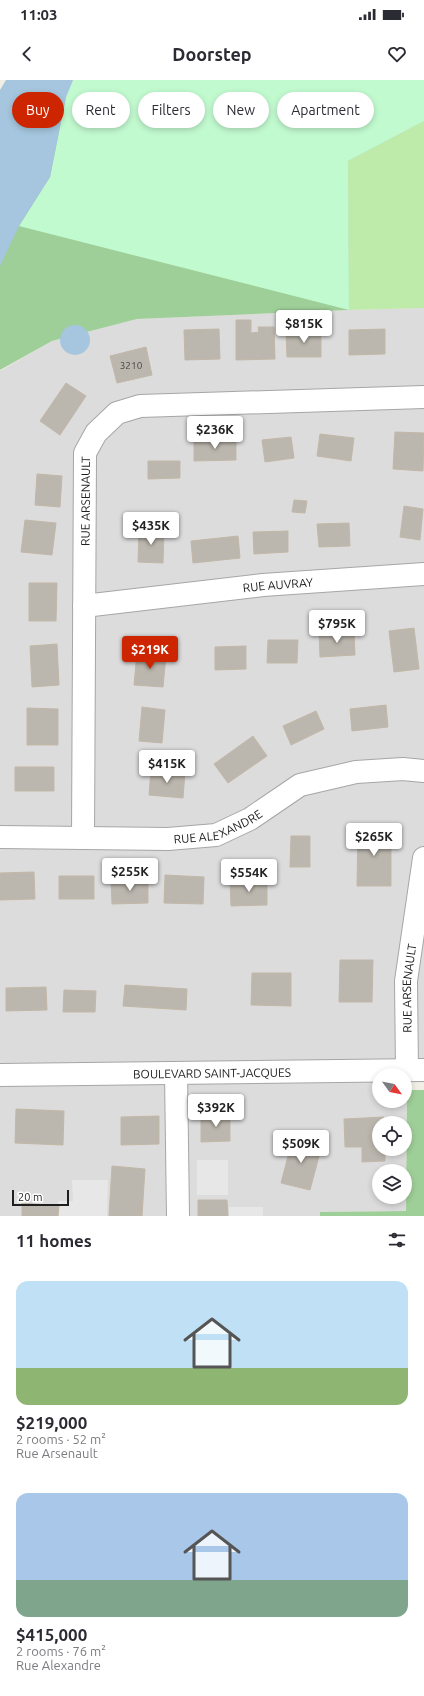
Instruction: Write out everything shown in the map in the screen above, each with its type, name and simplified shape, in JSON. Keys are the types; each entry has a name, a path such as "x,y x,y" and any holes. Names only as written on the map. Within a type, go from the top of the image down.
{"street":[{"name":"RUE ARSENAULT","path":"83,837 85,453 96,433 117,413 140,406 424,397"},
{"name":"RUE AUVRAY","path":"84,606 263,585 424,574"},
{"name":"RUE ALEXANDRE","path":"0,837 168,839 216,835 250,819 300,785 356,772 403,769 424,771"},
{"name":"RUE ARSENAULT","path":"415,1070 406,981 424,858"},
{"name":"BOULEVARD SAINT-JACQUES","path":"0,1076 415,1070"},
{"path":"176,1073 178,1216"}],"shaded area":[{"path":"424,308 424,1070 412,1070 412,1068 372,1068 372,1108 407,1108 407,1116 372,1116 372,1156 406,1156 406,1164 372,1164 372,1204 406,1204 406,1211 320,1212 320,1216 0,1216 0,371 52,341 137,319"},
{"path":"197,1160 228,1160 228,1195 197,1195"},
{"path":"72,1180 108,1180 107,1216 58,1216 58,1201 73,1201"},
{"path":"229,1207 263,1207 263,1216 229,1216"}],"green space":[{"path":"73,80 424,80 424,121 348,161 349,310 137,319 52,341 0,370 0,262 54,128 64,128 64,102"},
{"path":"73,80 424,80 424,121 348,161 349,310 19,226 50,177 60,128 64,128 64,107 66,97"},
{"path":"424,121 424,308 349,310 348,161"},
{"path":"412,1090 424,1090 424,1216 320,1216 320,1212 406,1211 406,1204 412,1204 412,1164 406,1164 406,1156 412,1156 412,1116 407,1116 407,1108 412,1108"}],"water":[{"path":"6,80 73,80 66,97 64,107 64,92 12,92 12,128 60,128 50,177 19,226 0,266 0,90"},
{"path":"75,325 86,329 90,340 86,351 75,355 64,351 60,340 64,329"}],"building":[{"path":"236,320 251,320 251,333 259,332 258,327 274,327 275,359 236,360"},
{"path":"219,329 220,359 185,360 184,330"},
{"path":"385,329 385,354 349,355 349,330"},
{"path":"321,331 321,357 287,357 286,332"},
{"path":"146,347 152,375 117,383 110,356"},
{"path":"66,383 86,396 60,435 40,421"},
{"path":"395,432 424,433 423,471 393,469"},
{"path":"320,434 354,438 351,461 317,456"},
{"path":"291,437 294,458 265,462 262,440"},
{"path":"236,438 236,460 194,461 194,439"},
{"path":"148,461 180,461 180,478 148,479"},
{"path":"37,474 62,476 60,507 35,505"},
{"path":"294,500 307,501 305,513 292,512"},
{"path":"404,506 423,509 420,540 400,537"},
{"path":"25,520 56,523 52,555 21,552"},
{"path":"349,523 350,546 319,547 317,524"},
{"path":"139,530 164,531 163,563 138,562"},
{"path":"288,531 288,552 254,554 253,532"},
{"path":"238,536 240,558 193,563 191,541"},
{"path":"29,583 57,583 56,621 29,621"},
{"path":"414,628 419,669 394,672 389,631"},
{"path":"354,631 355,655 320,657 319,633"},
{"path":"268,640 298,640 297,663 267,663"},
{"path":"57,644 59,685 32,687 30,646"},
{"path":"246,646 246,669 215,670 215,647"},
{"path":"137,652 166,655 163,687 134,685"},
{"path":"386,705 388,727 352,731 350,709"},
{"path":"142,707 165,710 162,743 139,741"},
{"path":"27,708 58,709 58,745 27,745"},
{"path":"316,711 324,729 291,745 283,726"},
{"path":"253,736 267,756 228,783 214,764"},
{"path":"15,767 54,767 54,791 15,791"},
{"path":"151,769 185,772 183,798 149,795"},
{"path":"358,827 391,828 391,886 357,886"},
{"path":"291,836 310,836 310,867 290,867"},
{"path":"34,872 35,899 0,900 0,873"},
{"path":"165,875 204,877 203,904 164,903"},
{"path":"59,876 94,876 94,899 59,899"},
{"path":"267,880 267,905 231,906 230,881"},
{"path":"111,881 148,881 148,903 112,904"},
{"path":"340,960 373,960 372,1002 339,1002"},
{"path":"252,973 291,973 291,1006 251,1005"},
{"path":"125,985 187,989 186,1010 123,1006"},
{"path":"46,987 47,1010 6,1011 6,988"},
{"path":"64,990 96,991 95,1012 63,1012"},
{"path":"16,1109 64,1111 63,1145 15,1143"},
{"path":"230,1114 230,1141 201,1142 201,1115"},
{"path":"159,1116 159,1144 121,1145 121,1117"},
{"path":"372,1118 372,1156 385,1156 385,1161 362,1162 362,1147 345,1147 344,1119"},
{"path":"293,1137 322,1145 310,1190 281,1183"},
{"path":"112,1166 145,1169 142,1216 109,1216"},
{"path":"198,1200 227,1200 228,1216 198,1216"},
{"path":"22,1203 59,1206 58,1216 22,1216"}]}
